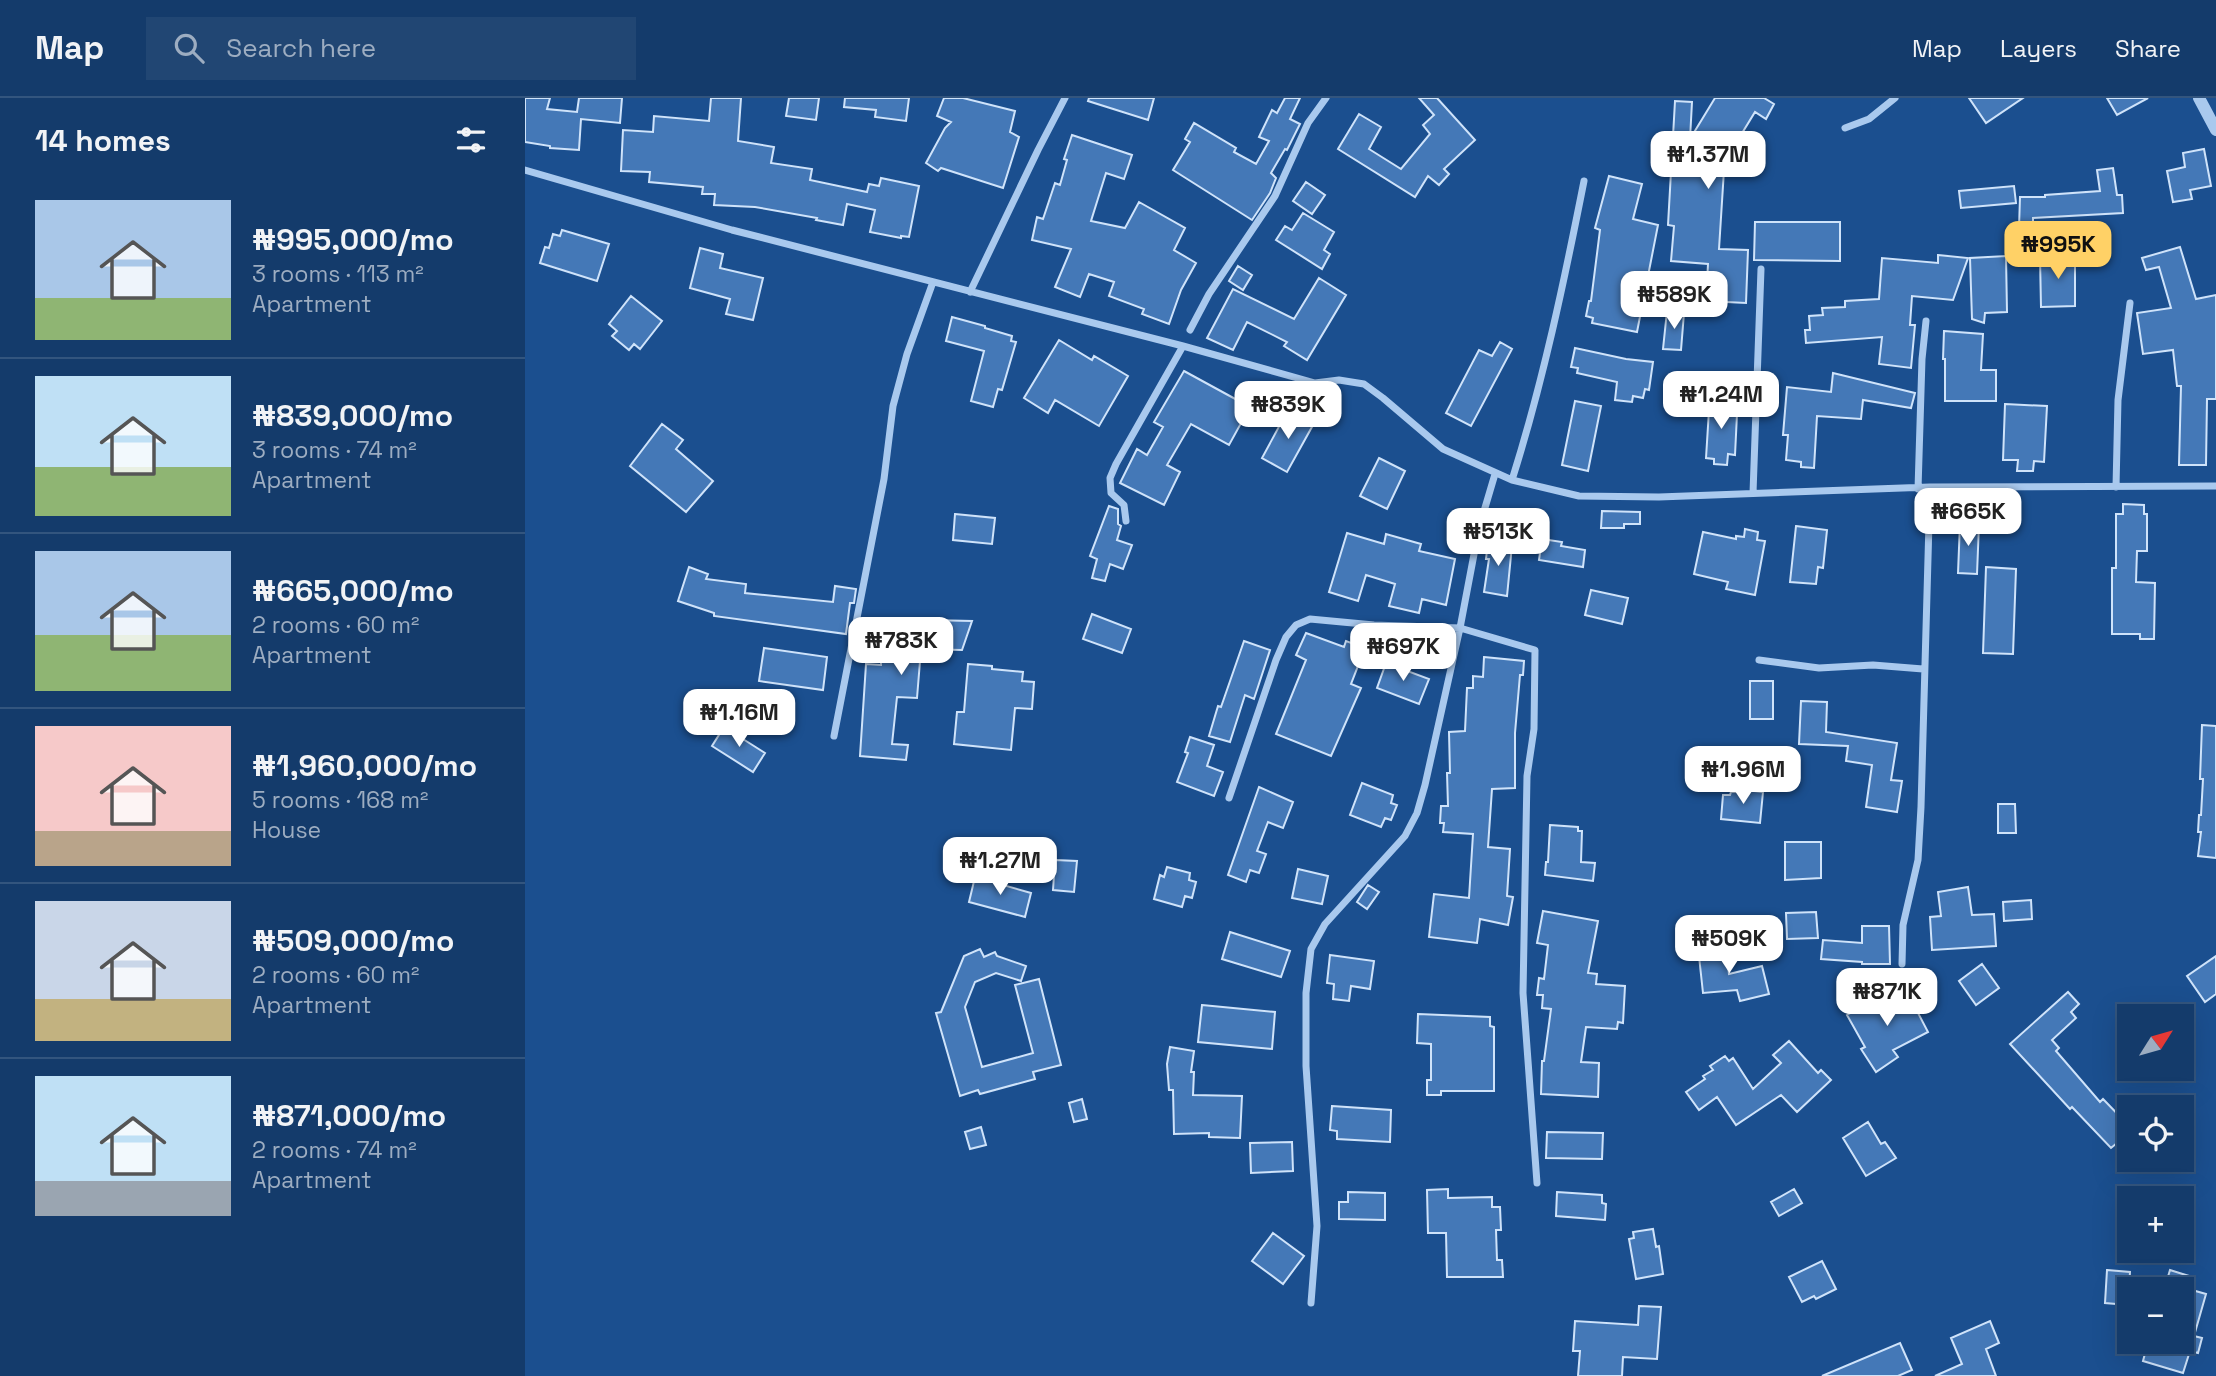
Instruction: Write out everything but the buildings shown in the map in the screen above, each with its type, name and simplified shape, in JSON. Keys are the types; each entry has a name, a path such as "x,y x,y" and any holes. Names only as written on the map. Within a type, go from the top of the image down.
{"street":[{"path":"970,292 1065,98"},
{"path":"1190,330 1209,295 1275,196 1308,124 1326,98"},
{"path":"1845,128 1869,119 1895,98"},
{"path":"2199,98 2216,130"},
{"path":"525,170 732,230 1183,346 1315,383 1339,380 1364,384 1443,449 1512,480 1579,496 1659,497 1930,487 2216,486"},
{"path":"1512,480 1556,320 1584,181"},
{"path":"1753,493 1761,269"},
{"path":"834,736 884,479 893,406 907,354 933,282"},
{"path":"2116,487 2118,400 2130,303"},
{"path":"1918,489 1922,359 1926,321"},
{"path":"1126,521 1124,505 1111,493 1110,478 1183,346"},
{"path":"1311,1303 1317,1226 1306,1066 1306,993 1311,949 1325,924 1405,836 1417,813 1460,628 1479,528 1496,474"},
{"path":"1902,964 1903,925 1918,859 1930,487"},
{"path":"1229,798 1276,660 1286,637 1296,625 1310,619 1374,625 1460,628 1535,650 1534,729 1527,776 1523,993 1537,1183"},
{"path":"1759,660 1819,668 1873,665 1923,669"}]}
